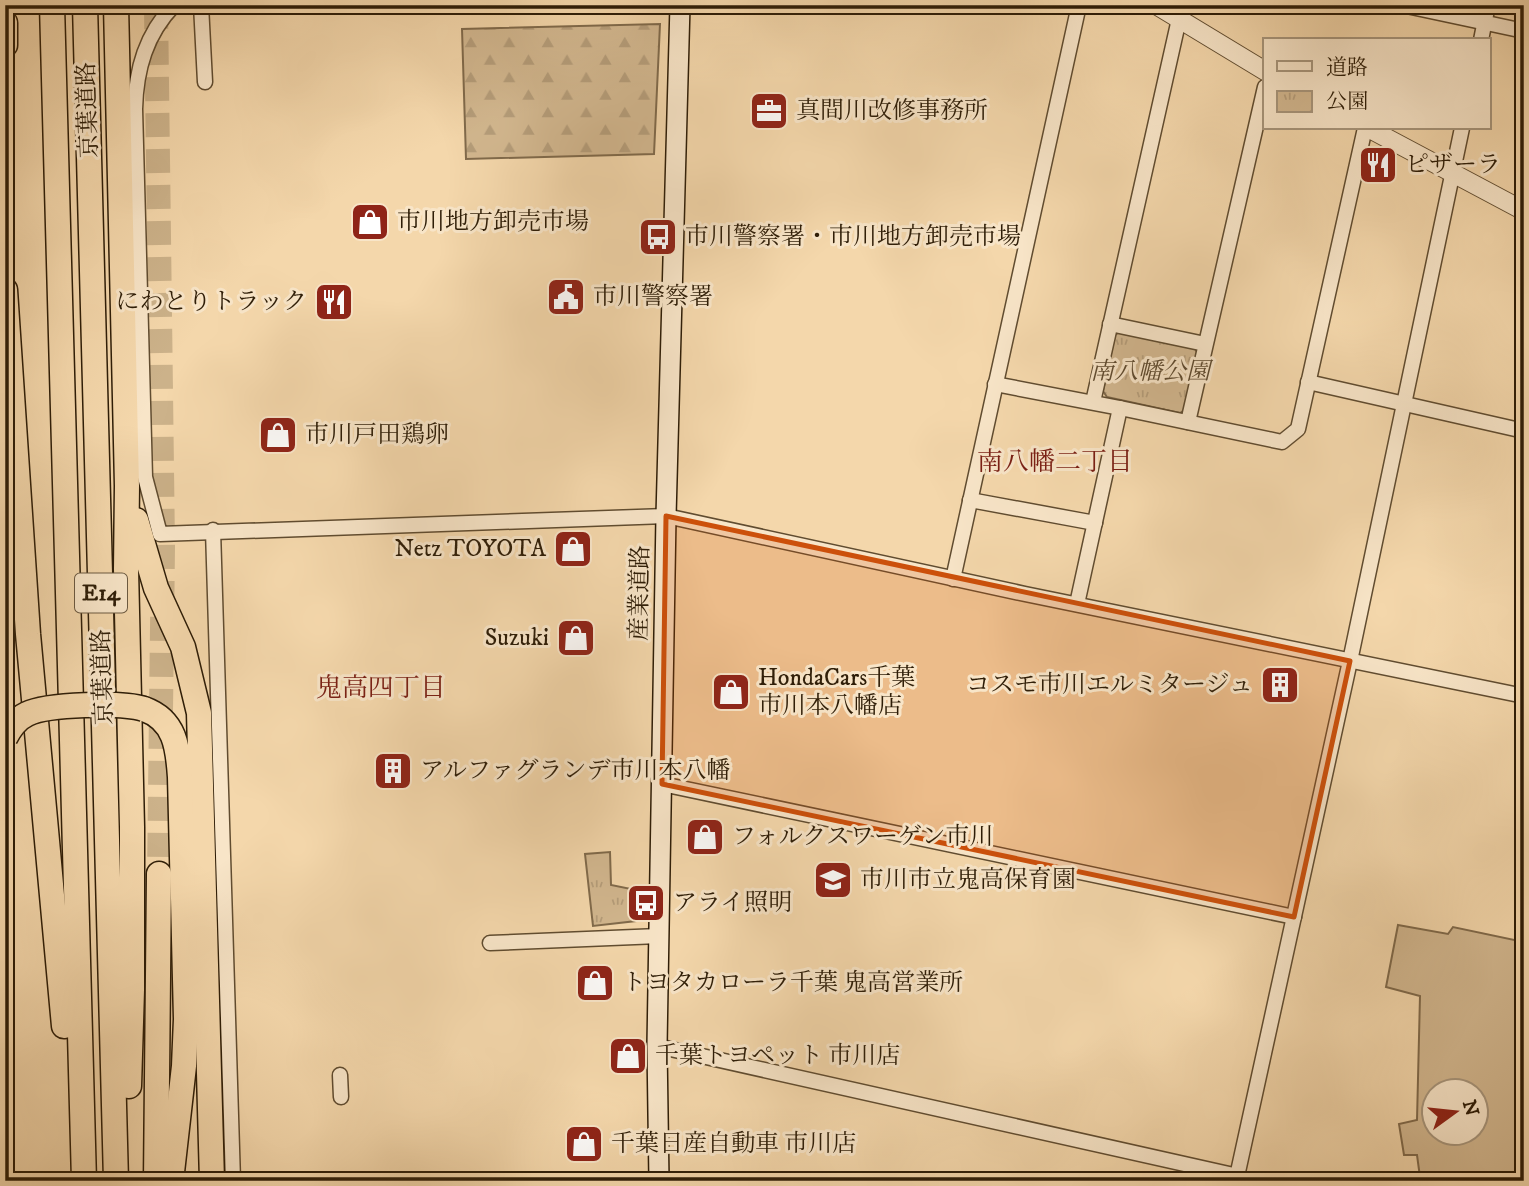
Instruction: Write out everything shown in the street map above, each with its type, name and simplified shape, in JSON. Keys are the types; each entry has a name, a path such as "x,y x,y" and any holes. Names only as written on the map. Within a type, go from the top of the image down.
{"highway":[{"name":"京葉道路","path":"52,5 81,1181"},
{"name":"京葉道路","path":"85,5 116,1181"},
{"path":"116,5 127,486 132,990 125,1181"},
{"path":"117,111 123,45 135,5"},
{"path":"5,23 5,44"},
{"path":"5,290 29,634 81,1181"},
{"path":"127,486 149,569 183,647 200,713 212,1181"},
{"path":"5,543 29,634"},
{"path":"5,738 16,721 36,710 63,706 126,705 158,715 175,738 179,763 186,1019 184,1066 171,1181"},
{"path":"156,1181 159,874"}],"main road":[{"name":"産業道路","path":"659,1181 657,1046 666,516 680,5"}],"street":[{"path":"174,5 159,23 145,49 135,93 145,477 160,534 213,530 666,516 953,579 1524,696"},
{"path":"201,5 205,82"},
{"path":"953,579 1079,5"},
{"path":"1156,5 1263,70"},
{"path":"1402,5 1524,31"},
{"path":"1481,38 1488,5"},
{"path":"1093,402 1179,19"},
{"path":"1188,422 1263,96"},
{"path":"995,384 1282,442 1298,429 1366,130"},
{"path":"1370,130 1524,211"},
{"path":"657,1046 1237,1179 1462,130"},
{"path":"1110,324 1205,344"},
{"path":"1308,382 1524,431"},
{"path":"1077,604 1120,408"},
{"path":"970,500 1095,523"},
{"path":"213,530 233,1181"},
{"path":"662,784 1294,917"},
{"path":"490,943 659,936"},
{"path":"340,1075 341,1097"}],"highlighted area":[{"path":"666,516 1350,661 1294,917 662,784"}],"green space":[{"path":"660,24 654,154 466,159 462,29"},
{"name":"南八幡公園","path":"1121,331 1194,347 1198,354 1186,409 1180,413 1107,397 1103,391 1115,335"},
{"path":"610,852 611,885 636,890 636,921 593,926 585,854"},
{"path":"1398,925 1448,934 1453,927 1524,942 1524,1181 1435,1181 1434,1175 1420,1177 1417,1155 1404,1155 1399,1124 1417,1120 1420,996 1386,987"}],"tunnel":[{"path":"156,5 163,547 159,874"}],"place":[{"name":"真間川改修事務所","path":"769,111"},
{"name":"ピザーラ","path":"1378,165"},
{"name":"市川地方卸売市場","path":"370,222"},
{"name":"市川警察署・市川地方卸売市場","path":"658,237"},
{"name":"市川警察署","path":"566,297"},
{"name":"にわとりトラック","path":"334,302"},
{"name":"市川戸田鶏卵","path":"278,435"},
{"name":"Netz TOYOTA","path":"573,549"},
{"name":"Suzuki","path":"576,638"},
{"name":"コスモ市川エルミタージュ","path":"1280,685"},
{"name":"HondaCars千葉 市川本八幡店","path":"731,692"},
{"name":"アルファグランデ市川本八幡","path":"393,771"},
{"name":"フォルクスワーゲン市川","path":"705,837"},
{"name":"市川市立鬼高保育園","path":"833,880"},
{"name":"アライ照明","path":"646,903"},
{"name":"トヨタカローラ千葉 鬼高営業所","path":"595,983"},
{"name":"千葉トヨペット 市川店","path":"628,1056"},
{"name":"千葉日産自動車 市川店","path":"584,1144"}],"district":[{"name":"南八幡二丁目","path":"1055,462"},
{"name":"鬼高四丁目","path":"381,688"}]}
